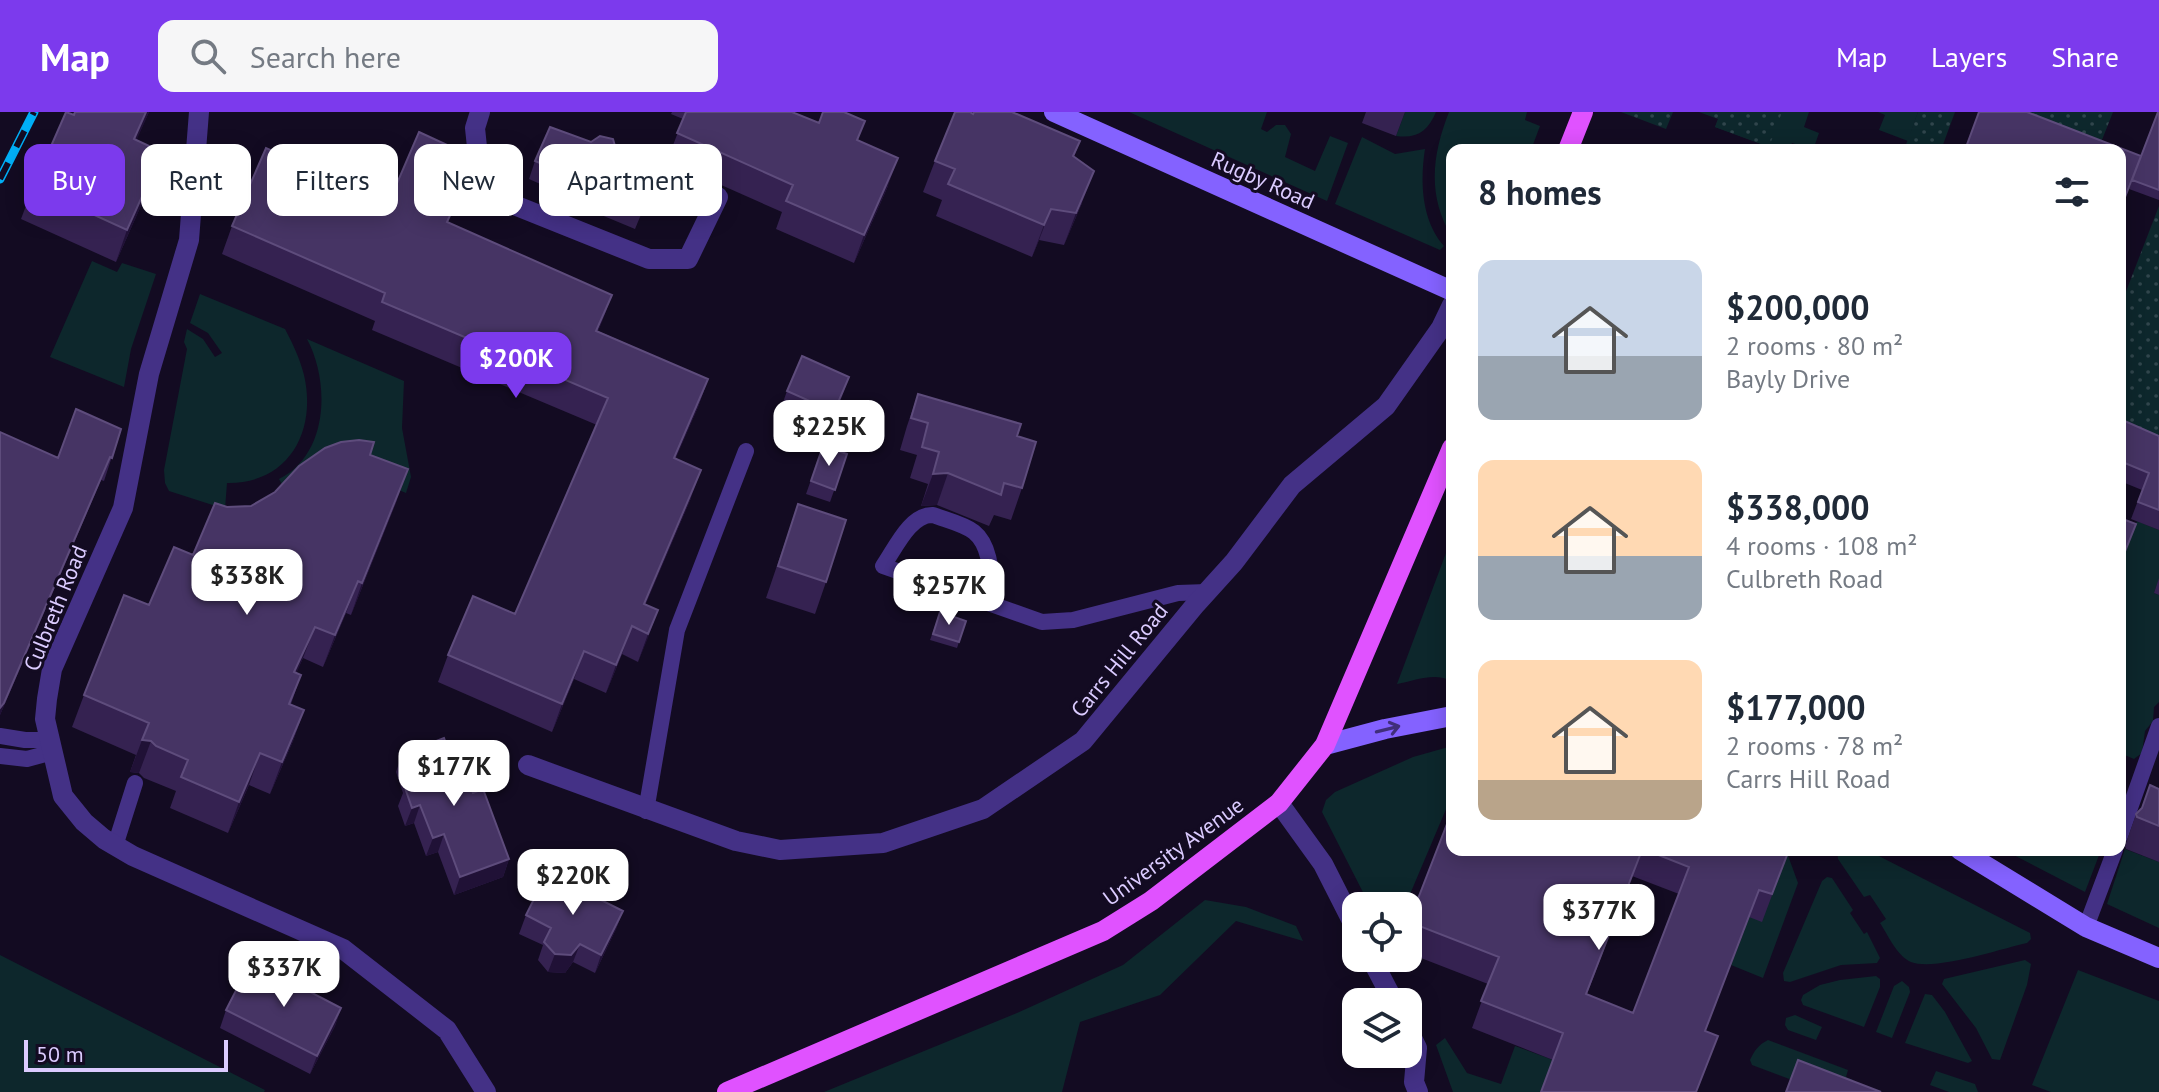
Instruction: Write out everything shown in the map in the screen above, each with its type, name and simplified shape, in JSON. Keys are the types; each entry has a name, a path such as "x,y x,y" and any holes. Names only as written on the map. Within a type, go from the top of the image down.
{"main road":[{"name":"Rugby Road","path":"1054,112 1446,288"},
{"path":"1570,144 1583,112"},
{"name":"University Avenue","path":"727,1092 1103,931 1151,901 1279,803 1325,745 1446,462"},
{"path":"1325,745 1446,717"},
{"path":"1974,856 2086,927 2159,958"}],"street":[{"name":"Culbreth Road","path":"199,112 189,240 149,374 123,508 52,669 45,719 63,796 84,822 115,846 343,949 447,1030 486,1092"},
{"path":"480,112 475,128 479,166 504,201 539,215"},
{"path":"542,216 649,259 688,259 709,216"},
{"name":"Carrs Hill Road","path":"528,765 646,811 736,841 780,850 883,843 983,809 1083,741 1234,562 1292,485 1386,406 1446,318"},
{"path":"1279,803 1323,864 1342,901"},
{"path":"1415,1068 1414,1082 1418,1092"}],"lane":[{"path":"646,811 677,630 746,451"},
{"path":"994,605 987,553 982,540 973,531 933,515 927,514 915,521 883,566 1042,622 1073,620 1178,593 1207,592"},
{"path":"2126,819 2159,726"},
{"path":"0,736 51,746"},
{"path":"0,756 27,759 51,746"},
{"path":"115,846 135,783"},
{"path":"2086,927 2113,856"}],"green space":[{"path":"1129,112 1267,112 1261,129 1267,132 1276,125 1285,125 1291,134 1285,157 1315,171 1330,136 1348,143 1327,201"},
{"path":"1405,112 1436,112 1429,124 1416,135 1396,136"},
{"path":"1449,112 1527,112 1525,120 1540,126 1533,144 1446,144 1446,226 1439,206 1435,175"},
{"path":"1621,112 1673,112 1666,129"},
{"path":"1699,112 1782,112 1770,144 1761,144 1715,127 1718,119"},
{"path":"1721,112 1809,112 1804,127 1819,133 1815,144 1762,144 1715,127"},
{"path":"1878,112 1918,112 1908,141 1879,130 1885,115"},
{"path":"1918,112 1955,112 1943,144 1906,144"},
{"path":"1977,112 2113,112 2100,144 2060,144"},
{"path":"1362,137 1395,154 1425,149 1424,200 1436,236 1444,246 1440,250 1335,204"},
{"path":"2159,206 2159,451 2126,438 2126,291"},
{"path":"92,261 117,272 122,263 156,274 131,349 124,387 50,357"},
{"path":"200,294 285,329 304,375 307,396 302,434 294,450 282,464 267,474 249,481 227,483 225,509 169,491 165,483 164,470 187,349 184,342 187,329 203,339 215,357 222,353 208,333 190,323"},
{"path":"307,339 404,381 402,428 411,477 406,493 377,481 284,488 279,479 296,468 308,453 320,416 319,376"},
{"path":"2137,521 2159,530 2159,579 2154,593 2159,595 2159,702 2154,707 2153,721 2145,731 2142,753 2134,759 2126,756 2126,549"},
{"path":"1446,553 1446,678 1432,677 1397,684"},
{"path":"1446,748 1446,809 1411,892 1363,892 1322,812 1326,800 1335,792 1413,757"},
{"path":"2126,849 2159,862 2159,928 2107,904"},
{"path":"1782,856 1788,856 1798,883 1763,978 1731,965 1745,929 1735,925"},
{"path":"1838,856 1879,856 2030,933 2031,939 2027,943 1951,962 1911,962 1893,945 1880,923 1886,919 1870,895 1864,897"},
{"path":"2016,856 2099,856 2085,892"},
{"path":"1832,878 1853,910 1850,913 1864,934 1867,932 1880,958 1877,963 1841,965 1790,982 1784,981 1783,973 1822,881"},
{"path":"1205,900 1246,907 1296,926 1303,941 1236,921 1160,995 1080,1022 1062,1092 824,1092 1017,1013 1123,965"},
{"path":"0,955 265,1090 264,1092 0,1092"},
{"path":"2025,960 2031,964 2027,985 2000,1060 1992,1059 1976,1028 1942,984 1944,979"},
{"path":"2078,970 2159,1001 2159,1092 2051,1092 2032,1085"},
{"path":"1876,976 1880,979 1880,987 1864,1027 1803,1005 1801,1000 1803,995 1820,985"},
{"path":"1902,981 1910,992 1892,1038 1876,1032 1894,986"},
{"path":"1925,994 1932,995 1945,1012 1972,1061 1968,1063 1905,1043"},
{"path":"1795,1015 1822,1027 1816,1040 1788,1030 1786,1018"},
{"path":"1445,1038 1467,1073 1501,1084 1515,1046 1553,1060 1541,1092 1453,1092 1436,1045"},
{"path":"1768,1040 1848,1070 1846,1077 1853,1080 1848,1092 1824,1092 1752,1065 1750,1060 1755,1051"},
{"path":"1936,1071 1975,1084 1978,1092 1949,1092 1930,1085"}],"building":[{"path":"66,112 74,115 75,112 146,112 134,139 145,144 141,144 141,199 127,230 96,216 125,216 125,144 52,144"},
{"path":"686,112 792,112 819,123 823,112 844,112 865,121 857,140 898,158 864,235 786,201 793,185 722,153 722,144 702,144 677,133"},
{"path":"955,112 1012,112 1080,141 1073,156 1094,171 1076,213 1051,209 1044,225 948,184 955,169 935,161"},
{"path":"1979,112 2027,112 2110,144 1967,144"},
{"path":"2159,112 2159,190 2132,180"},
{"path":"550,127 591,142 600,136 613,139 614,144 542,144"},
{"path":"419,132 445,144 414,144 414,216 450,216 447,222 612,295 596,331 708,379 674,458 701,470 644,604 658,610 648,634 632,626 616,665 584,651 562,704 448,655 473,596 515,614 608,398 382,302 385,293 232,226 236,216 251,216 251,182 266,148 267,216 398,216 398,181"},
{"path":"2126,150 2141,156 2126,195"},
{"path":"802,356 849,377 834,412 787,391"},
{"path":"918,394 1021,424 1017,436 1036,442 1022,488 1004,483 1001,495 948,473 933,474 939,452 922,447 928,423 911,418"},
{"path":"76,409 121,429 112,458 0,708 0,432 58,458"},
{"path":"2126,422 2159,436 2159,510 2138,502 2149,473 2126,463"},
{"path":"359,440 374,442 370,455 408,469 362,583 358,581 335,635 315,627 294,672 301,675 289,704 304,710 282,762 260,753 239,802 181,777 188,760 151,741 142,740 149,723 84,695 124,595 149,605 174,547 193,555 215,503 227,507 251,506 275,492 299,466 325,448"},
{"path":"823,446 847,454 835,490 811,481"},
{"path":"798,504 846,520 826,582 778,566"},
{"path":"2126,520 2136,524 2126,549"},
{"path":"940,612 966,621 959,642 933,634"},
{"path":"444,738 451,757 459,754 473,793 483,789 509,859 460,877 444,834 433,838 420,805 412,808 405,788 414,785 402,754"},
{"path":"2150,785 2159,789 2159,826 2136,814 2142,808"},
{"path":"1446,826 1446,856 1640,856 1586,994 1633,1013 1689,867 1661,856 1787,856 1772,894 1759,890 1705,1031 1718,1036 1696,1092 1541,1092 1563,1033 1481,1001 1499,957 1422,927 1421,892"},
{"path":"547,873 623,911 601,955 580,944 571,955 555,954 544,942 551,928 526,915"},
{"path":"251,961 341,1008 317,1056 226,1010"},
{"path":"1798,1060 1881,1092 1786,1092"}],"railway":[{"path":"0,179 34,112"}]}
